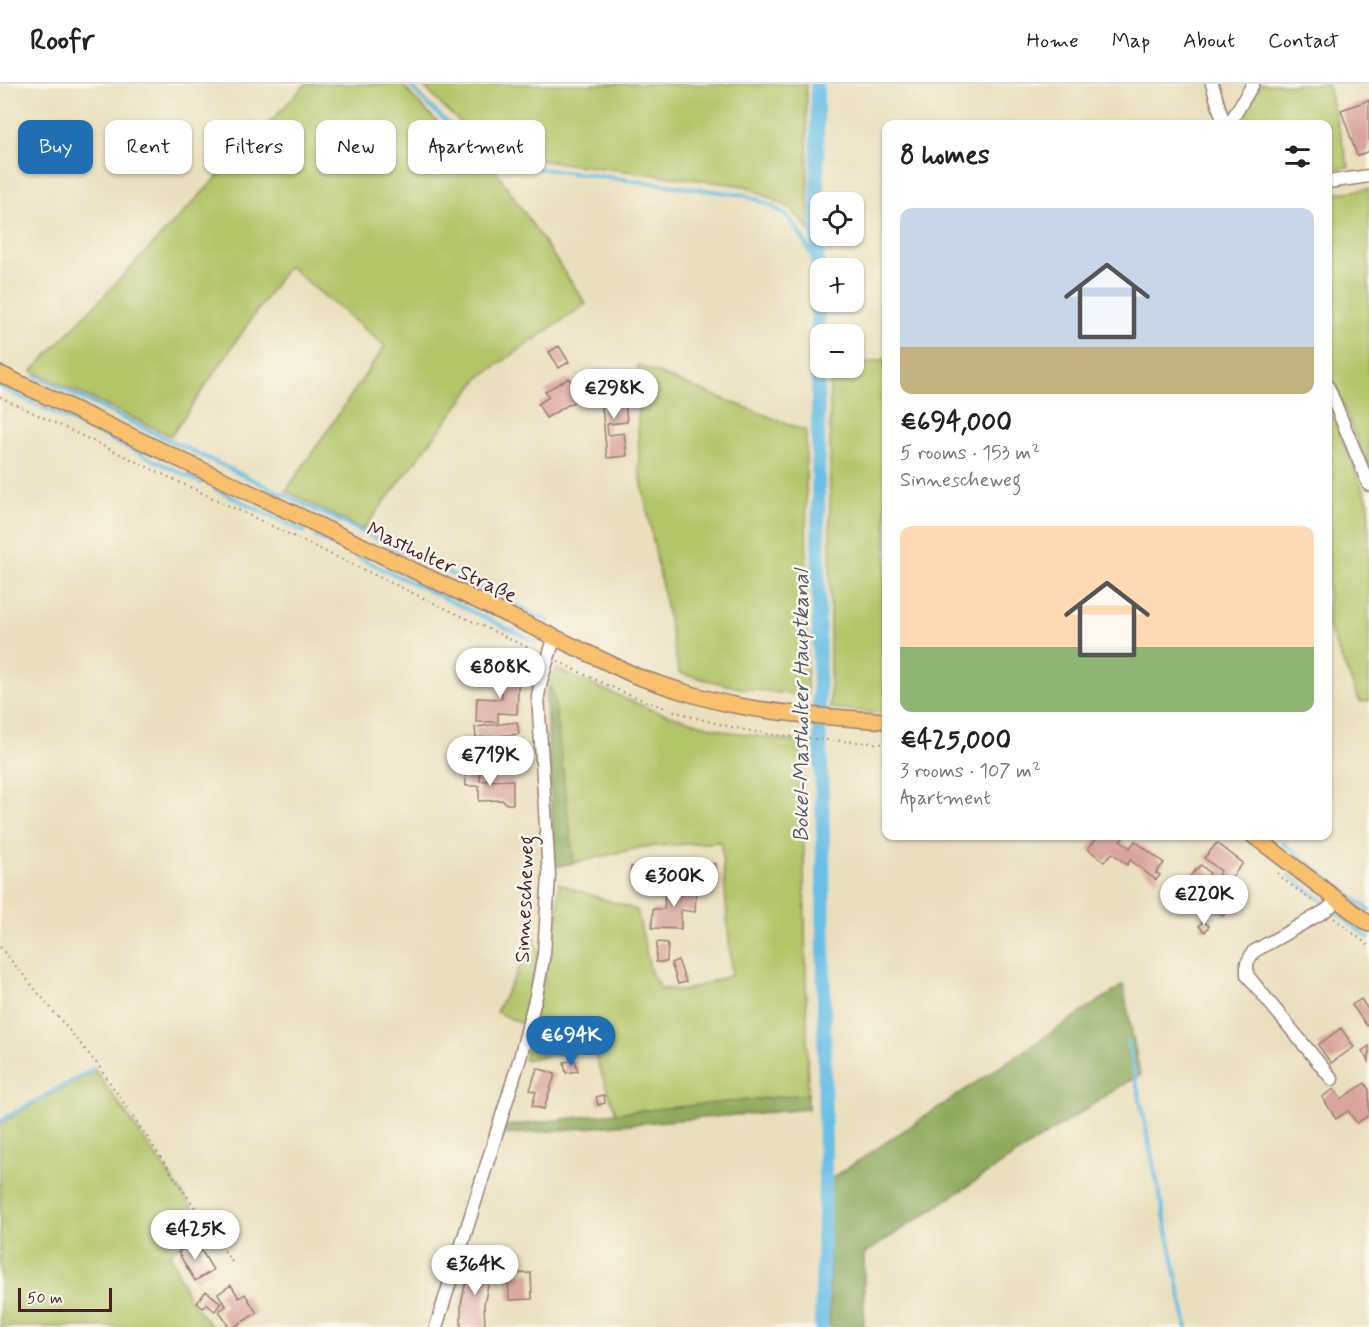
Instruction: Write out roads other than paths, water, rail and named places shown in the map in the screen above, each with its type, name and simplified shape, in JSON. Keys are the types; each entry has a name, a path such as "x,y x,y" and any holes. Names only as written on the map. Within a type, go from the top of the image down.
{"main road":[{"name":"Mastholter Straße","path":"0,374 636,676 682,692 734,705 799,714 882,721"},
{"path":"1259,840 1369,924"}],"street":[{"path":"1212,84 1223,120"},
{"path":"1232,120 1253,84"},
{"path":"1332,181 1369,176"},
{"path":"1332,397 1369,485"},
{"name":"Sinnescheweg","path":"436,1327 520,1058 544,954 549,875 538,696 554,639"},
{"path":"1332,1079 1247,975 1247,963 1253,952 1325,911 1338,900"}],"waterway":[{"path":"409,84 428,105 469,142 499,159 535,168 744,195 764,202 788,217 813,258"},
{"name":"Bokel-Mastholter Hauptkanal","path":"817,84 819,706 823,833 825,1179 821,1327"},
{"path":"35,376 549,621"},
{"path":"0,387 202,483"},
{"path":"215,489 305,532"},
{"path":"316,537 536,642"},
{"path":"1282,842 1369,910"},
{"path":"1289,875 1325,903"},
{"path":"1336,912 1369,938"},
{"path":"1128,1041 1187,1327"},
{"path":"0,1121 94,1069"}]}
